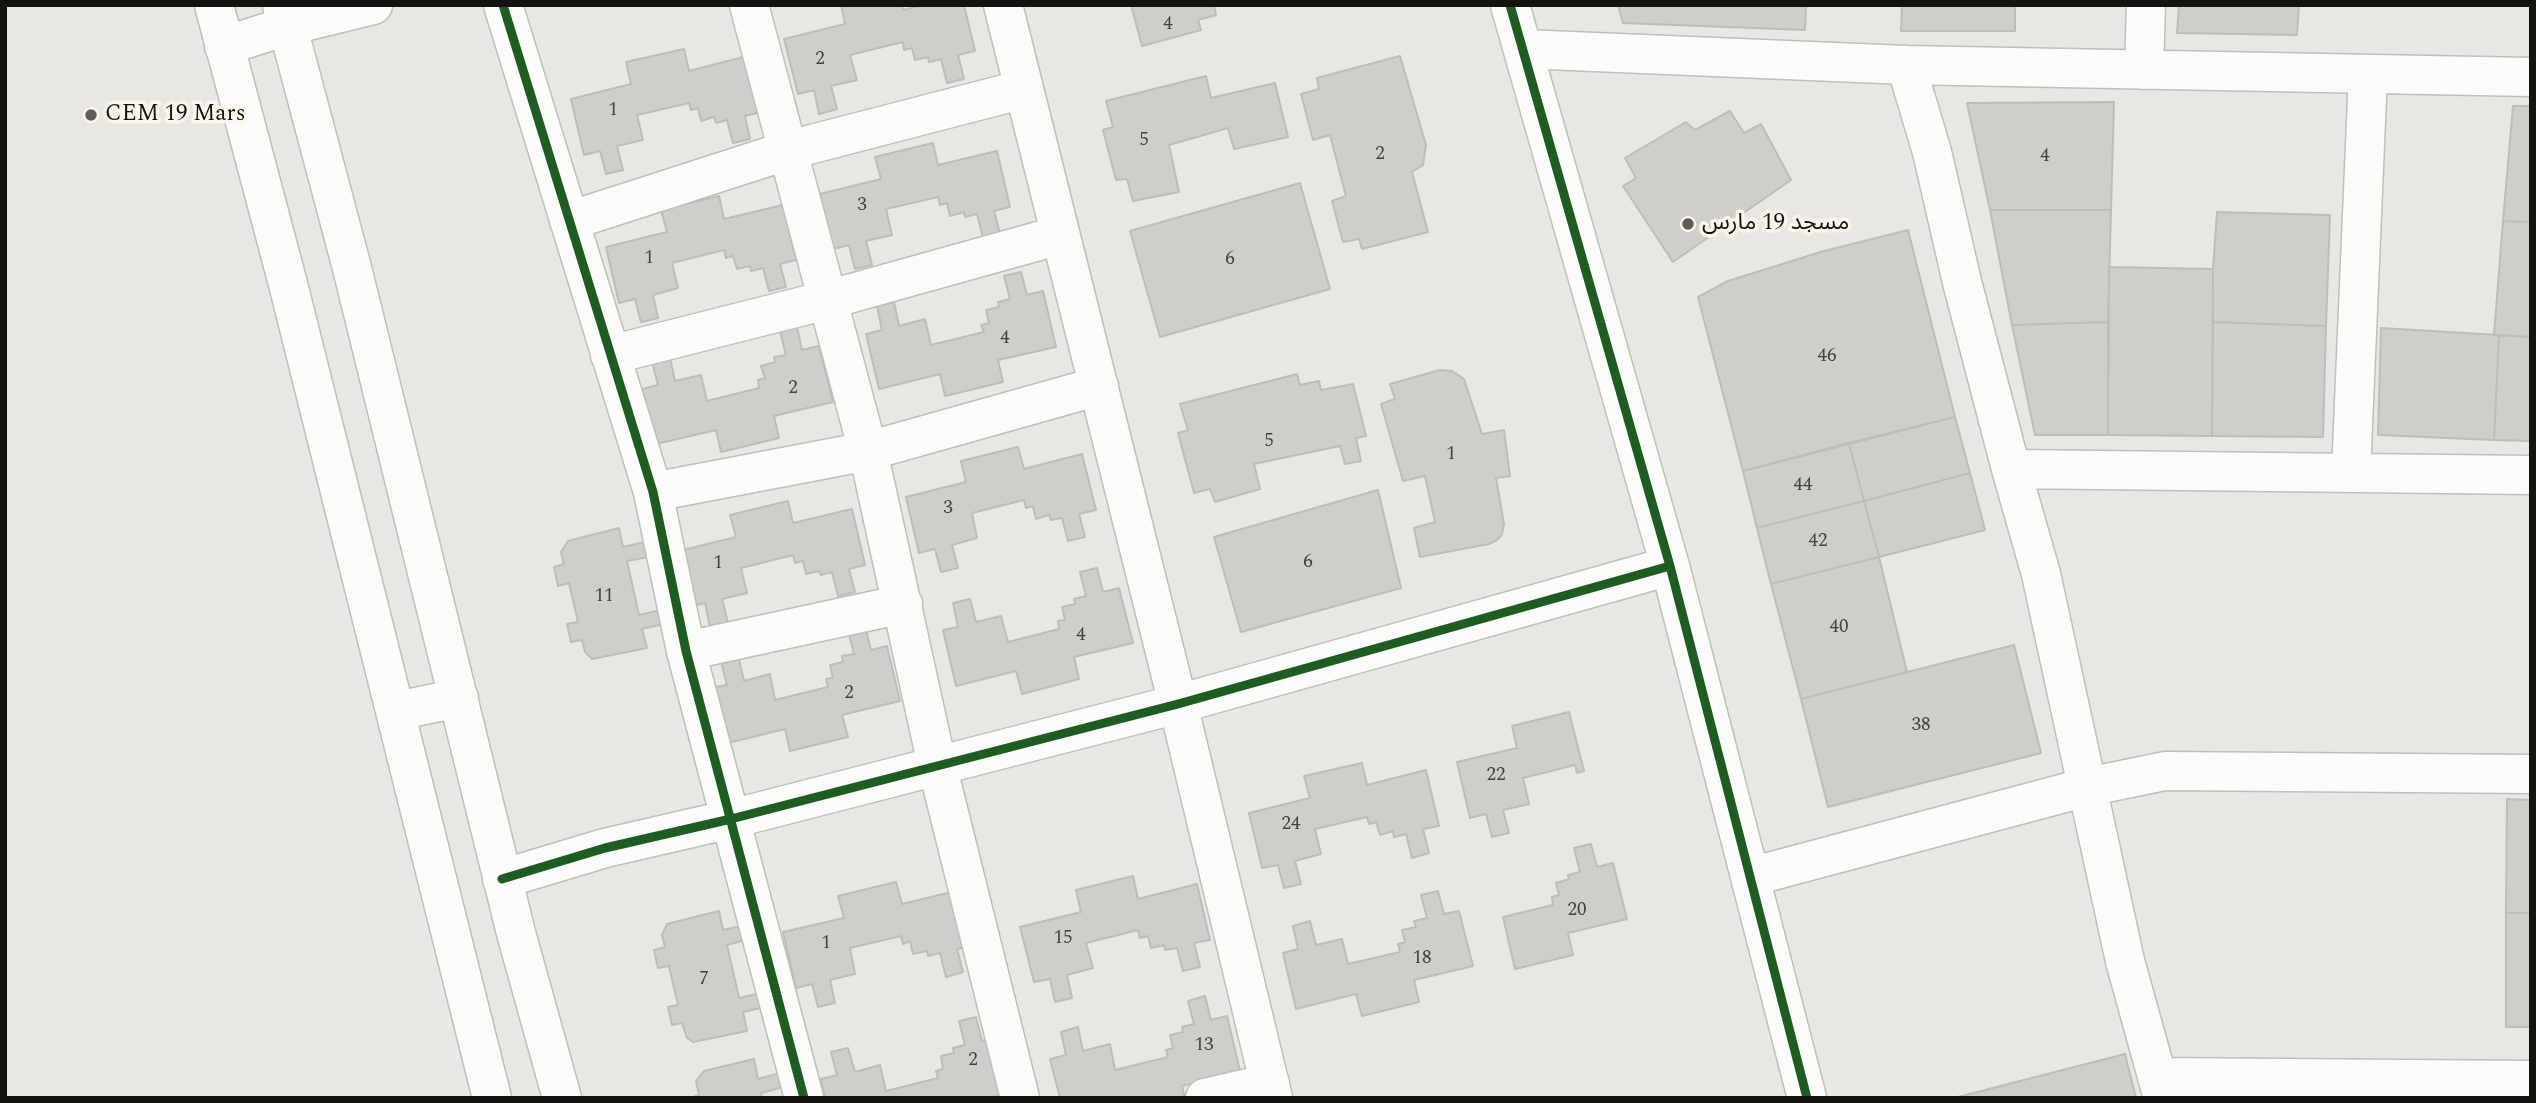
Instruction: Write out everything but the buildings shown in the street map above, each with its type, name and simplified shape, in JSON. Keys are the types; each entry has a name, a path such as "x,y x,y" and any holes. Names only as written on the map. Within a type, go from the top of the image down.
{"street":[{"path":"214,5 397,711 492,1098"},
{"path":"225,46 285,16 373,5"},
{"path":"503,5 653,492 686,651 804,1098"},
{"path":"749,5 867,451 937,765 1020,1098"},
{"path":"1003,5 1178,704 1271,1090 1205,1098"},
{"path":"1510,5 1670,566 1807,1098"},
{"path":"2144,70 2146,5"},
{"path":"285,16 352,268 502,879 562,1098"},
{"path":"1523,49 1906,65 2531,78"},
{"path":"1906,65 1932,152 1962,282 2041,574 2124,961 2160,1087 2531,1080"},
{"path":"2351,473 2368,74"},
{"path":"569,221 789,150 1024,89"},
{"path":"610,355 827,300 1060,235"},
{"path":"653,492 867,451 1099,386"},
{"path":"2011,469 2531,475"},
{"path":"502,879 605,848 731,819 1178,704 1670,566"},
{"path":"686,651 903,604"},
{"path":"397,711 459,698"},
{"path":"1750,877 2087,787 2165,771 2531,774"}],"cycle path":[{"path":"503,5 653,492 686,651 804,1098"},
{"path":"1510,5 1670,566 1807,1098"},
{"path":"502,879 605,848 731,819 1178,704 1670,566"}],"place":[{"name":"CEM 19 Mars","path":"91,115"},
{"name":"مسجد 19 مارس","path":"1688,224"}]}
